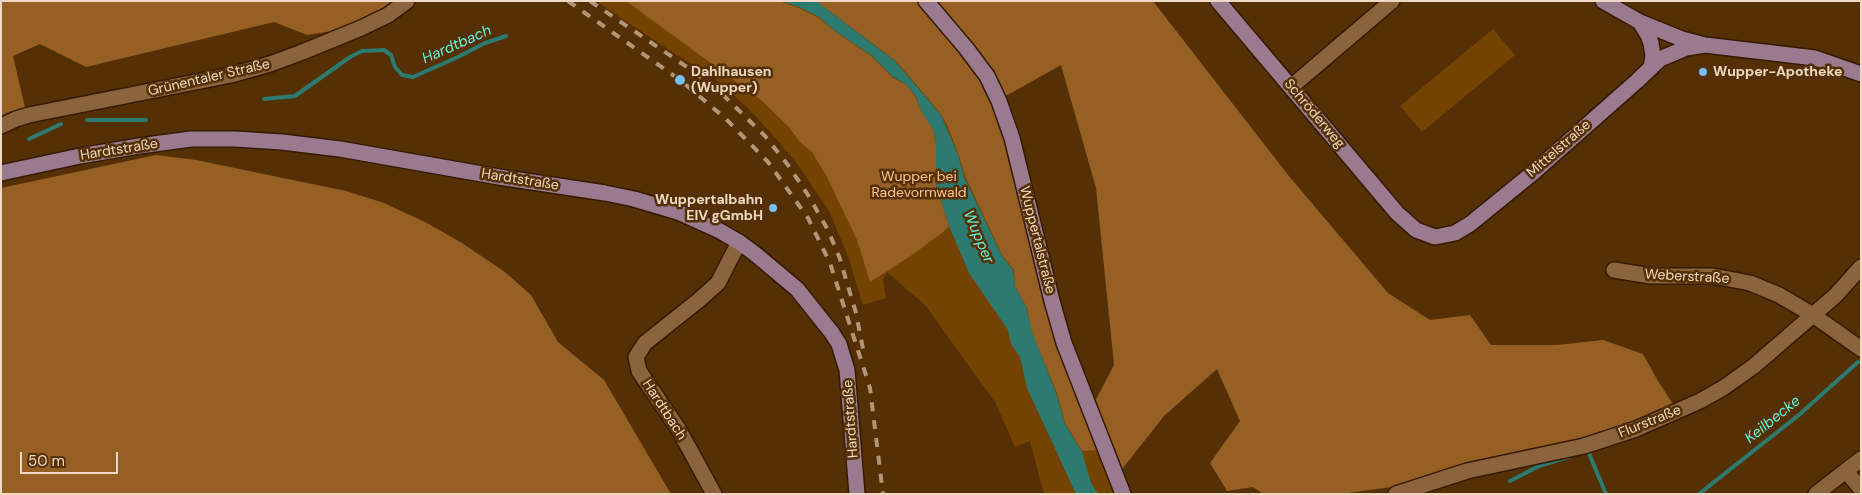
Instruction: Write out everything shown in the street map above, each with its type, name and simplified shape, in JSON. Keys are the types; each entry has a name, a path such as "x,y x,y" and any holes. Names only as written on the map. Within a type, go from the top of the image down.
{"main road":[{"name":"Wuppertalstraße","path":"926,1 987,76 999,101 1012,138 1057,321 1074,372 1123,494"},
{"name":"Schröderweg","path":"1218,1 1409,225"},
{"path":"1603,1 1640,22 1674,36 1706,45 1815,58 1861,74"},
{"path":"1640,22 1651,44 1651,67"},
{"name":"Mittelstraße","path":"1409,225 1423,234 1435,237 1450,235 1466,228 1534,172 1660,59 1686,48 1706,45"},
{"name":"Hardtstraße","path":"1,172 80,156 167,142 235,139 282,142 634,199 659,205 699,220 739,242 781,274 819,314 839,344 847,370 857,494"}],"street":[{"name":"Grünentaler Straße","path":"1,126 28,115 231,75 270,64 388,15 407,1"},
{"path":"1291,87 1392,1"},
{"name":"Hardtbach","path":"714,494 679,430 639,371 636,357 645,343 718,283 739,242"},
{"name":"Flurstraße","path":"1396,494 1467,472 1584,446 1636,429 1700,401 1739,377 1813,315 1836,295 1861,266"},
{"name":"Weberstraße","path":"1614,270 1651,276 1713,276 1740,280 1763,288 1813,315 1861,349"},
{"path":"1816,494 1861,459"},
{"path":"1846,471 1861,489"}],"green space":[{"path":"1,1 405,1 357,27 307,35 274,22 86,67 40,44 13,56 26,112 1,117"},
{"name":"Wupper bei Radevormwald","path":"596,1 887,1 966,91 1118,494 1044,494 1030,441 1015,447 995,402 925,305 887,272 883,279 886,298 863,305 848,256 829,211 801,169 779,142 748,108 714,78"},
{"path":"626,1 779,1 819,18 871,56 893,78 907,85 916,98 923,114 933,129 936,144 936,184 949,226 912,255 870,282 857,240 827,177 812,152 799,141 789,127 761,100"},
{"path":"816,1 922,1 937,16 995,101 1051,325 1070,381 1100,450 1082,451 1065,423 1057,393 1031,331 1027,308 1015,286 1014,270 1002,255 965,176 948,127 941,114 896,61"},
{"path":"930,1 1153,1 1288,175 1388,293 1430,320 1470,315 1491,345 1557,345 1603,340 1643,354 1678,412 1484,474 1341,494 1263,494 1253,487 1227,491 1210,463 1240,421 1217,369 1164,416 1119,473 1092,407 1114,365 1096,188 1061,65 1004,97"},
{"path":"1493,29 1515,55 1422,132 1400,106"},
{"path":"156,155 196,160 346,191 384,203 427,223 462,243 505,272 531,295 558,342 604,380 671,494 1,494 1,188"}],"water":[{"name":"Wupper","path":"781,1 816,1 895,61 941,115 958,155 964,177 1002,256 1013,270 1015,286 1026,307 1032,332 1056,393 1065,424 1082,452 1091,483 1098,494 1076,494 1027,388 1020,357 1011,344 1008,330 969,273 949,226 936,183 936,142 933,129 923,114 916,97 907,85 893,77 871,55 835,31 819,17"}],"waterway":[{"name":"Hardtbach","path":"264,99 295,96 350,57 362,51 384,50 391,55 395,67 402,75 413,77 485,43 506,36"},
{"name":"Hardtbach","path":"87,120 146,120"},
{"name":"Hardtbach","path":"29,139 61,124"},
{"name":"Keilbecke","path":"1699,494 1800,414 1858,362"},
{"name":"Keilbecke","path":"1588,451 1606,494"},
{"name":"Keilbecke","path":"1510,481 1539,466 1571,456"}],"railway":[{"path":"568,1 680,80 725,118 768,162 808,218 830,263 870,388 883,494"},
{"path":"590,1 720,92 765,136 788,165 828,230 840,259 856,313 864,354"}],"place":[{"name":"Wupper-Apotheke","path":"1703,72"},
{"name":"Dahlhausen (Wupper)","path":"680,80"},
{"name":"Wuppertalbahn EIV gGmbH","path":"773,208"}]}
